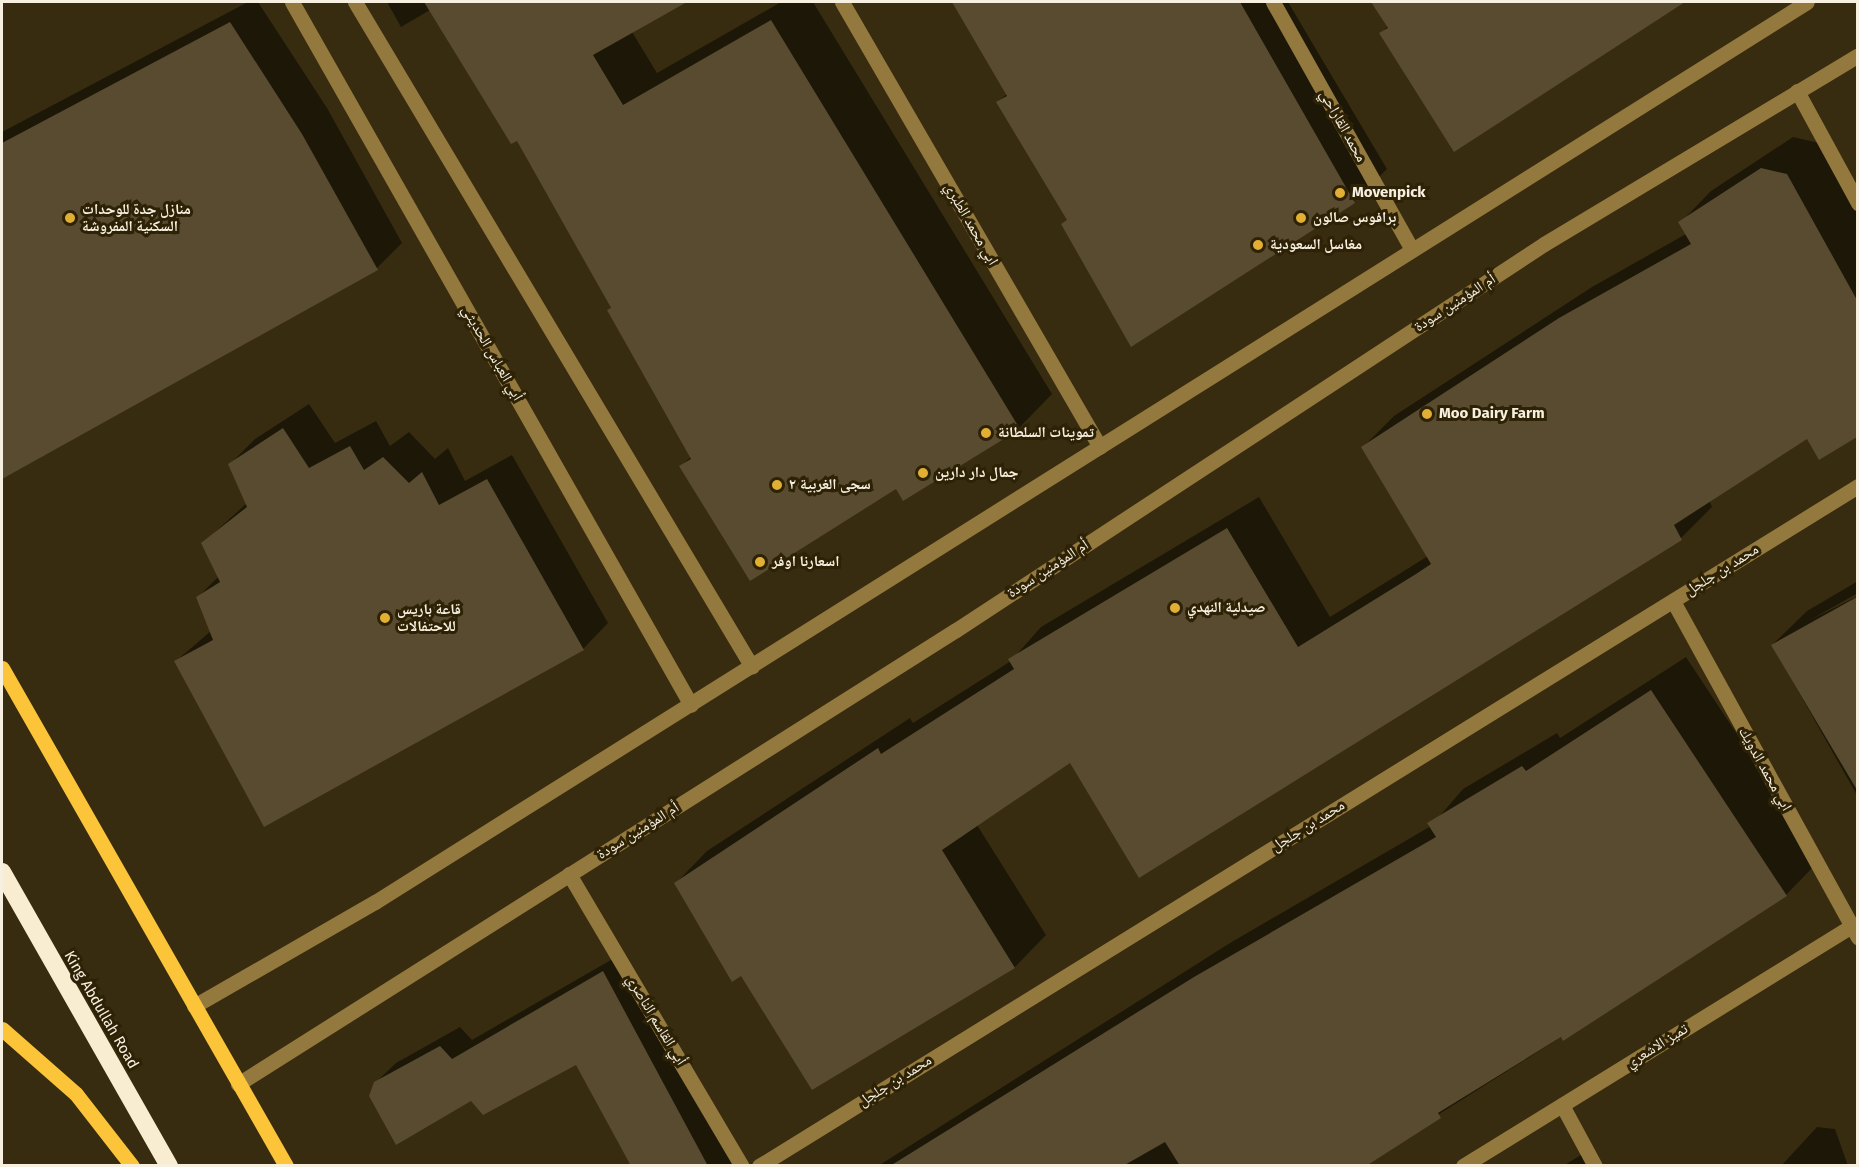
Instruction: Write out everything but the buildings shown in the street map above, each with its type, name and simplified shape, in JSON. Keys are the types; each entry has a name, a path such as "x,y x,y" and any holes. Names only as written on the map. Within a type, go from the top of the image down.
{"highway":[{"name":"King Abdullah Road","path":"2,872 170,1166"}],"main road":[{"path":"2,668 286,1166"},
{"path":"2,1029 76,1094 132,1166"}],"street":[{"name":"أبي العباس الحديثي","path":"292,2 691,705"},
{"path":"355,2 752,667"},
{"name":"ابي محمد الطبري","path":"842,2 1100,447"},
{"name":"محمد القاراحي","path":"1273,2 1413,250"},
{"path":"194,1006 375,902 1807,2"},
{"name":"أم المؤمنين سودة","path":"238,1084 966,623 1544,244 1857,54"},
{"path":"1797,91 1857,203"},
{"name":"محمد بن جلجل","path":"759,1166 1857,486"},
{"name":"ابي محمد الدويك","path":"1672,601 1854,931"},
{"name":"أبي القاسم الناصري","path":"569,874 742,1166"},
{"name":"تميز الاشعري","path":"1463,1166 1854,931"},
{"path":"1562,1105 1595,1166"}],"place":[{"name":"Movenpick","path":"1340,193"},
{"name":"منازل جدة للوحدات السكنية المفروشة","path":"70,218"},
{"name":"برافوس صالون","path":"1301,218"},
{"name":"مغاسل السعودية","path":"1258,245"},
{"name":"Moo Dairy Farm","path":"1427,414"},
{"name":"تموينات السلطانة","path":"986,433"},
{"name":"جمال دار دارين","path":"923,473"},
{"name":"سجى الغربية ٢","path":"777,485"},
{"name":"اسعارنا اوفر","path":"760,562"},
{"name":"صيدلية النهدي","path":"1175,608"},
{"name":"قاعة باريس للاحتفالات","path":"385,618"}]}
